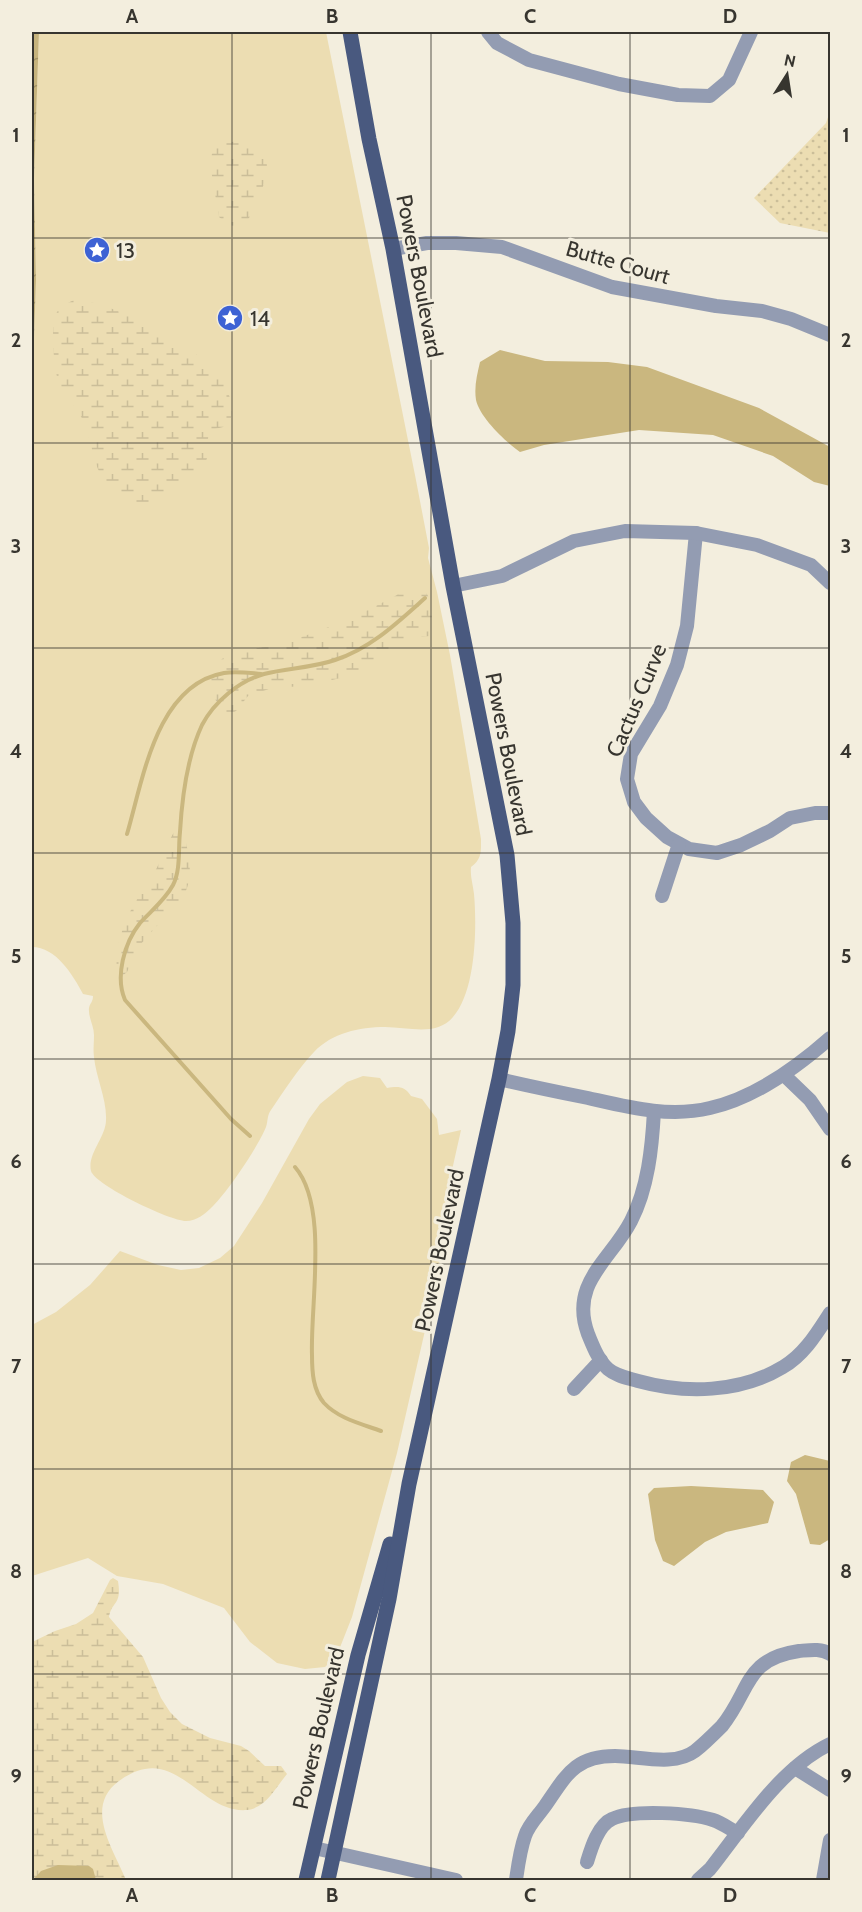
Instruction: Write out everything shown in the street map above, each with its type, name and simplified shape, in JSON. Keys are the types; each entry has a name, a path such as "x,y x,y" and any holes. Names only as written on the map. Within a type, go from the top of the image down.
{"main road":[{"name":"Powers Boulevard","path":"328,1881 389,1599 409,1484 499,1079 508,1032 514,952 507,855 453,586 393,249 369,139 350,32"},
{"name":"Powers Boulevard","path":"306,1881 358,1655 409,1484"}],"street":[{"path":"488,32 497,43 529,60 619,84 678,95 710,96 729,80 751,32"},
{"name":"Butte Court","path":"393,249 428,243 502,247 612,287 716,306 762,311 791,319 831,335"},
{"path":"453,586 502,576 574,541 625,531 696,533 757,545 811,565 831,583"},
{"name":"Cactus Curve","path":"696,533 687,626 677,664 660,706 632,754 627,779 634,802 646,818 667,837 689,849 717,853 741,845 790,818 815,813 831,813"},
{"path":"662,896 680,844"},
{"path":"499,1079 638,1109 677,1112 710,1108 739,1098 784,1075 831,1038"},
{"path":"784,1075 810,1100 831,1129"},
{"path":"654,1111 652,1148 641,1196 631,1222 594,1272 586,1289 584,1308 587,1331 601,1360 609,1370 648,1384 688,1390 748,1383 783,1367 810,1344 831,1313"},
{"path":"574,1389 601,1360"},
{"path":"516,1881 526,1833 561,1782 580,1763 589,1759 614,1756 674,1758 693,1752 722,1726 748,1680 759,1667 771,1659 792,1652 812,1650 831,1654"},
{"path":"698,1881 783,1778 814,1752 831,1744"},
{"path":"795,1768 831,1790"},
{"path":"587,1862 598,1833 610,1819 631,1814 686,1814 715,1820 738,1833"},
{"path":"823,1881 831,1840"},
{"path":"314,1848 456,1881"}],"green space":[{"path":"32,32 39,32 34,179 36,280 32,396"},
{"path":"39,32 326,32 415,475 429,548 428,558 450,655 481,839 479,858 471,867 475,941 471,975 461,1006 453,1017 446,1023 430,1029 385,1027 346,1032 321,1045 291,1080 270,1112 266,1127 256,1146 226,1190 207,1212 190,1221 165,1215 134,1201 105,1185 91,1171 92,1158 106,1120 105,1104 95,1065 94,1032 89,1011 93,996 83,994 69,971 56,957 41,948 32,947 32,396 36,280 34,179"},
{"path":"830,111 830,233 780,223 754,198 826,123"},
{"path":"241,141 253,143 261,149 266,156 266,175 249,218 243,224 232,226 219,217 210,164 213,151 219,145"},
{"path":"74,300 91,302 109,308 146,324 162,336 198,355 216,372 227,390 232,409 231,418 227,426 211,430 204,464 181,480 167,497 159,502 142,505 125,500 104,481 97,468 83,419 60,386 54,350 54,320 59,309"},
{"path":"420,587 428,595 430,601 432,621 429,636 407,639 385,657 349,676 310,685 269,689 248,696 236,711 230,714 222,710 213,696 208,680 209,675 216,664 228,655 272,646 330,627 410,588"},
{"path":"176,829 183,830 190,863 189,879 184,895 140,945 127,972 121,977 118,975 117,957 120,938 127,919"},
{"path":"363,1076 380,1078 387,1088 401,1088 411,1096 422,1099 437,1119 439,1135 461,1130 442,1221 440,1265 397,1453 352,1617 337,1655 325,1667 305,1669 277,1663 250,1642 224,1608 163,1584 117,1576 88,1558 32,1576 32,1325 56,1312 90,1285 120,1251 158,1265 181,1270 199,1268 220,1258 234,1246 262,1203 309,1119 320,1104 347,1082"},
{"path":"113,1578 118,1581 119,1595 109,1617 143,1657 161,1698 170,1712 182,1724 210,1738 241,1746 265,1766 281,1766 287,1774 265,1801 247,1810 230,1808 214,1801 172,1773 156,1768 139,1770 119,1781 108,1791 103,1803 104,1829 126,1880 32,1880 32,1642 76,1624 93,1613"}],"shaded area":[{"path":"500,350 545,361 608,362 647,367 759,408 830,447 830,486 814,482 773,456 713,435 639,430 544,445 520,452 488,422 476,400 480,362"},
{"path":"805,1455 830,1461 830,1539 820,1545 810,1544 796,1494 787,1481 791,1462"},
{"path":"691,1486 763,1490 774,1502 768,1523 726,1532 705,1542 674,1566 663,1561 655,1540 648,1494 654,1488"},
{"path":"58,1865 89,1866 93,1869 96,1880 33,1880 41,1871"}],"waterway":[{"path":"250,1136 231,1119 125,1000 121,971 126,950 134,931 166,896 176,879 186,777 197,737 213,708 237,687 255,677 326,663 360,649 383,634 425,598"},
{"path":"127,834 156,738 168,715 182,696 201,681 224,673 261,674"},
{"path":"295,1167 305,1184 312,1206 315,1230 312,1334 315,1387 320,1398 330,1409 381,1431"}],"place":[{"name":"13","path":"97,250"},
{"name":"14","path":"230,318"}]}
